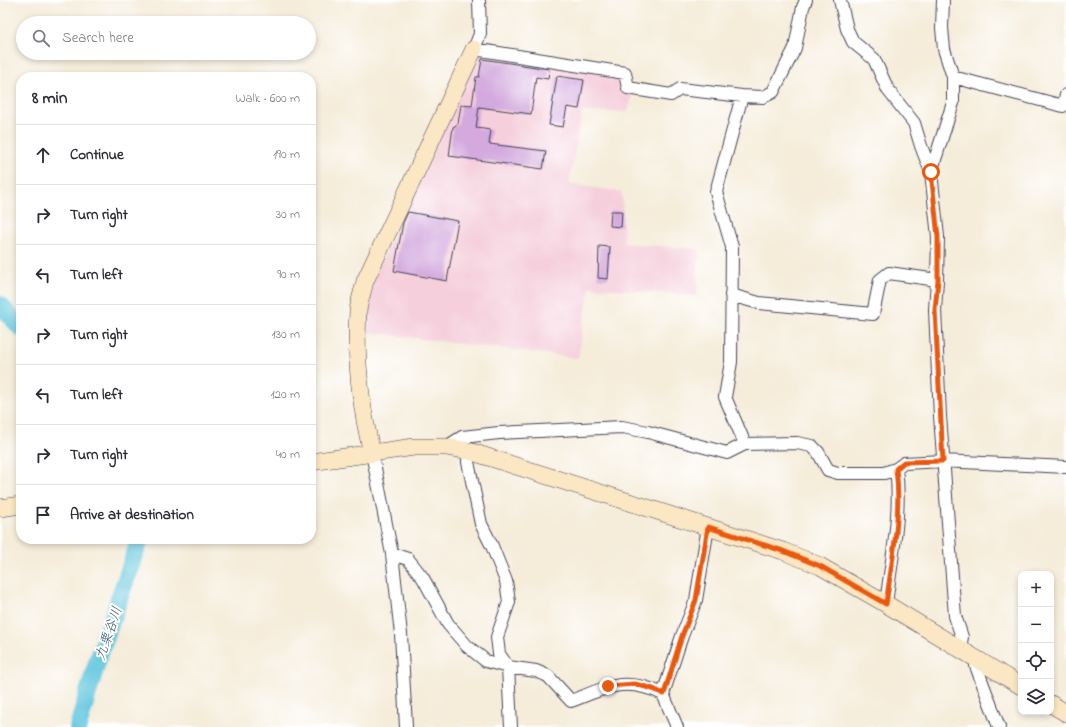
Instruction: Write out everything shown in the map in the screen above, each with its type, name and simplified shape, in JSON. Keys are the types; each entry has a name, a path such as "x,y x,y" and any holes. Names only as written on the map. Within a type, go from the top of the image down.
{"street":[{"path":"406,727 401,634 392,554 366,426 357,353 358,310 365,281 480,34 479,0"},
{"path":"474,49 626,72 628,88 671,95 680,89 763,97 773,92 795,48 803,6 806,0"},
{"path":"840,0 847,30 853,42 874,59 888,90 914,123 931,172 938,237 938,280 935,310 943,461 955,616 962,637 960,648"},
{"path":"931,172 953,103 953,77 944,49 942,28 943,0"},
{"path":"953,77 1062,106 1066,95"},
{"path":"742,96 716,192 732,247 731,362 725,397 744,444"},
{"path":"731,295 759,303 873,314 880,280 888,273 938,280"},
{"path":"446,447 462,437 499,433 622,427 648,432 727,453 744,444 797,443 812,446 818,452 828,470 838,473 884,473 896,469 904,462 943,461 1066,467"},
{"path":"316,461 414,447 446,447 469,451 783,551 820,566 960,648 1018,684"},
{"path":"469,451 468,462 482,524 506,581 509,602 497,637 499,654 508,667 511,727"},
{"path":"886,604 896,520 898,483 896,469"},
{"path":"0,508 16,506"},
{"path":"677,727 664,694 682,636 696,600 708,527"},
{"path":"392,554 408,559 423,578 448,624 467,646 486,661 508,667 532,670 548,676 571,701 608,686 635,684 664,694"},
{"path":"978,660 976,666 999,727"},
{"path":"1054,706 1066,713"}],"shaded area":[{"path":"476,52 623,76 633,92 628,112 582,112 569,184 622,192 624,243 699,249 697,296 590,287 578,358 365,332 364,308 374,277"}],"building":[{"path":"482,59 549,69 548,79 536,77 531,114 479,107 476,128 491,130 489,144 546,151 543,169 449,156 453,127 458,124 461,105 472,106 476,77 479,77"},
{"path":"557,76 584,80 579,109 567,107 563,127 549,125"},
{"path":"611,211 622,211 621,227 610,226"},
{"path":"408,212 458,221 447,281 394,271 403,223"},
{"path":"599,246 610,247 608,279 598,278"}],"waterway":[{"name":"九栗谷川","path":"0,305 16,323"},
{"name":"九栗谷川","path":"78,727 97,662 138,544"}],"route":[{"path":"608,686 635,684 664,694 682,636 696,600 708,527 783,551 820,566 886,604 896,520 898,483 896,469 904,462 943,461 935,310 938,280 938,237 931,172"}]}
